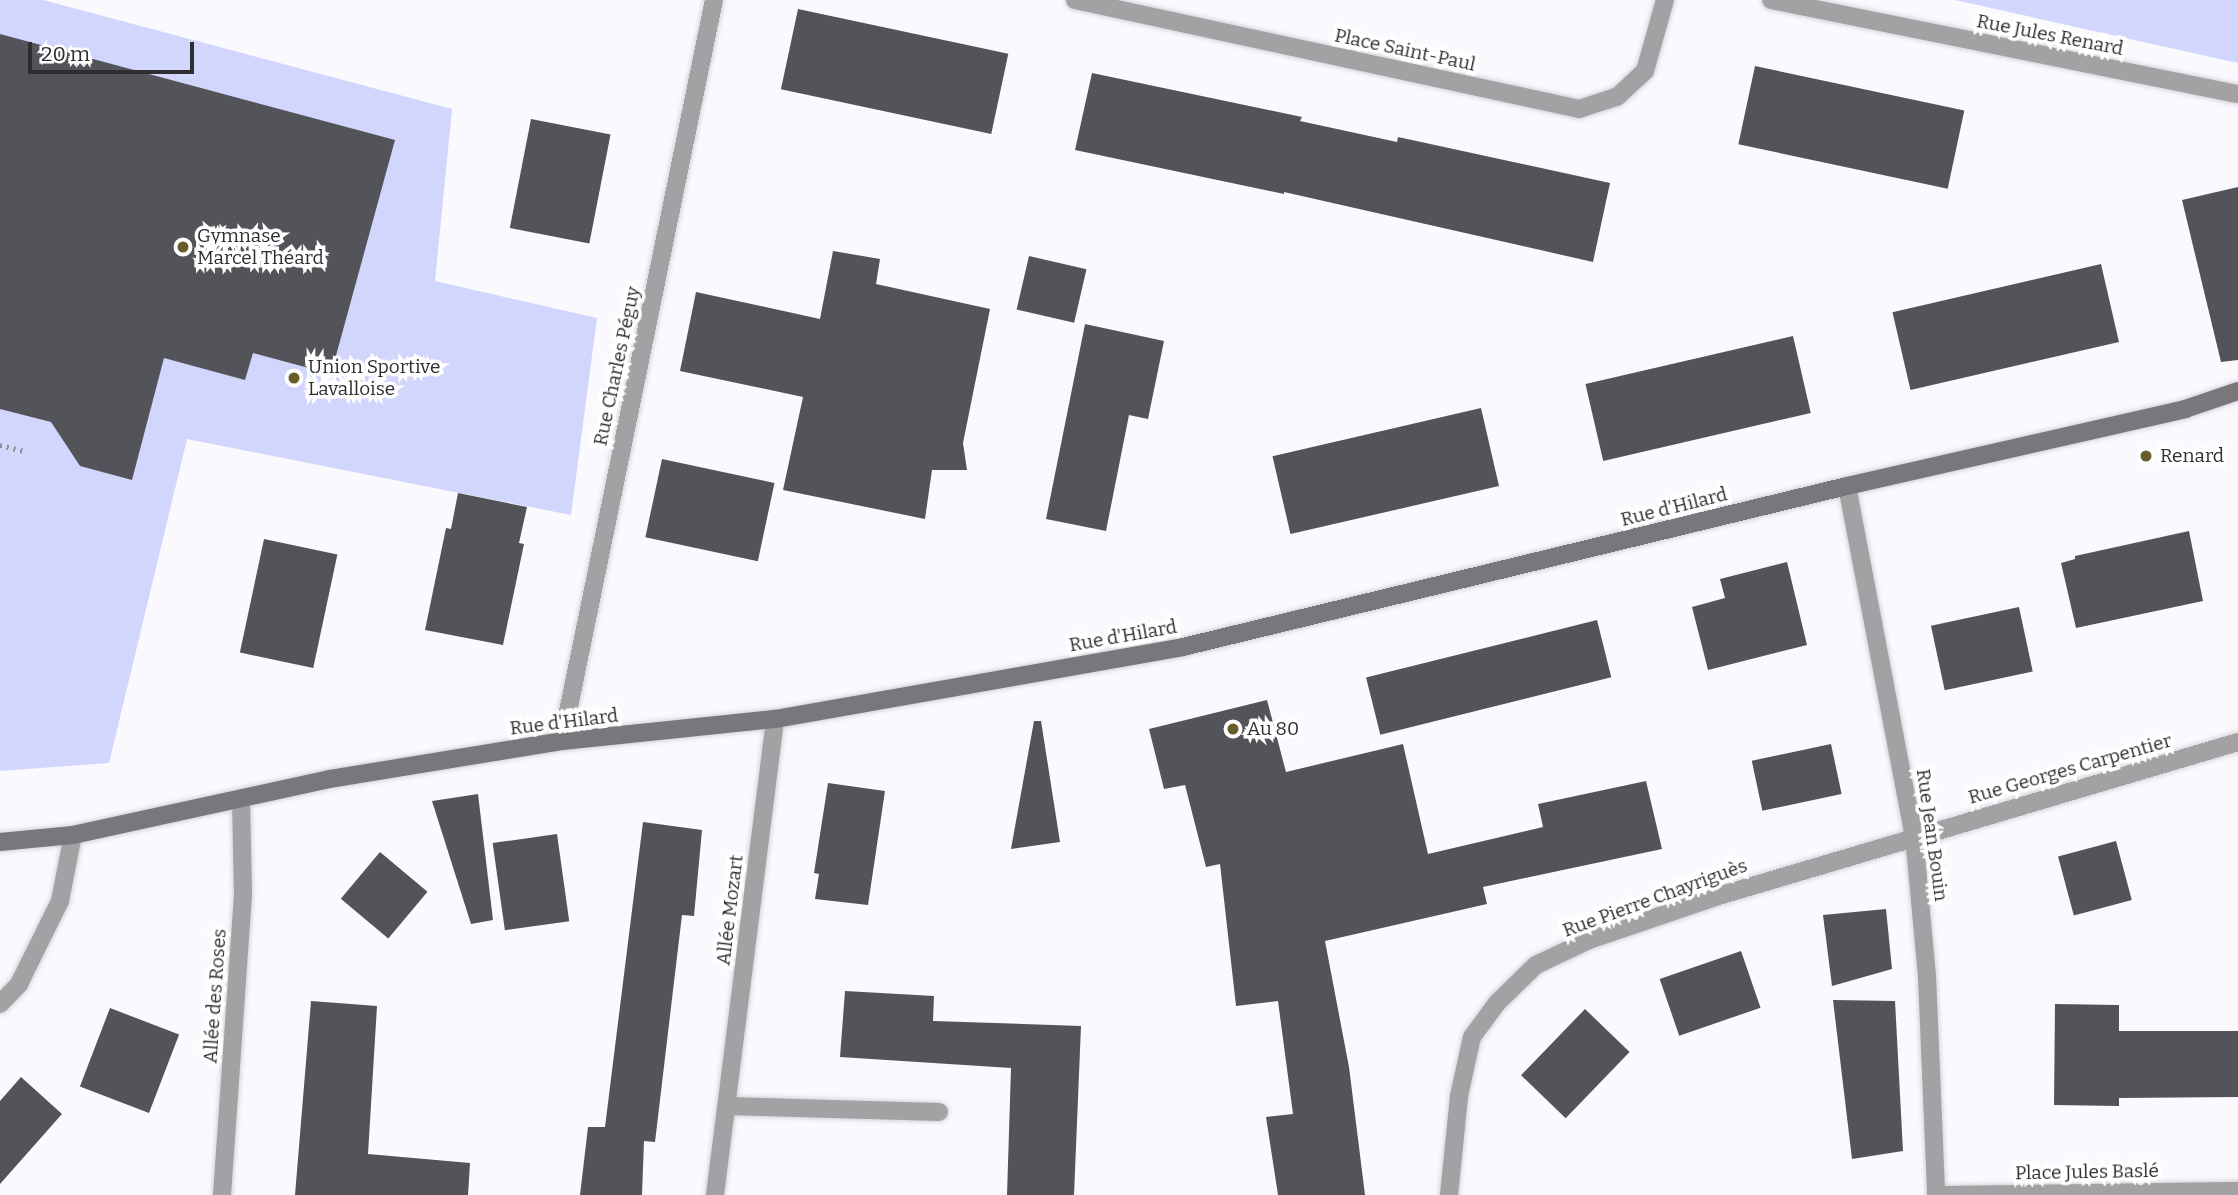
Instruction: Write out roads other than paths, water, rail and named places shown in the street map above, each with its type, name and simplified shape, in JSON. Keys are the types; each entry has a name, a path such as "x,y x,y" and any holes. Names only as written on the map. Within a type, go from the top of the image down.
{"street":[{"name":"Rue Charles Péguy","path":"562,741 714,0"},
{"name":"Place Saint-Paul","path":"1074,0 1579,109 1617,97 1645,71 1665,0"},
{"name":"Rue Jules Renard","path":"1771,0 2238,94"},
{"name":"Rue d'Hilard","path":"0,842 73,835 330,779 562,741 775,719 1183,647 1847,486 2185,409 2238,391"},
{"name":"Rue Jean Bouin","path":"1847,486 1914,836 1927,976 1936,1195"},
{"name":"Allée Mozart","path":"715,1195 775,719"},
{"name":"Rue Georges Carpentier","path":"1914,836 2238,743"},
{"name":"Allée des Roses","path":"222,1195 243,895 241,800"},
{"path":"0,1004 19,984 60,901 73,835"},
{"name":"Rue Pierre Chayriguès","path":"1449,1195 1458,1096 1472,1037 1497,1003 1536,965 1589,940 1714,897 1914,836"},
{"path":"727,1106 939,1112"},
{"name":"Place Jules Baslé","path":"1936,1195 2238,1191"}],"place":[{"name":"Gymnase Marcel Théard","path":"183,247"},
{"name":"Union Sportive Lavalloise","path":"294,378"},
{"name":"Renard","path":"2146,456"},
{"name":"Au 80","path":"1233,729"}]}
